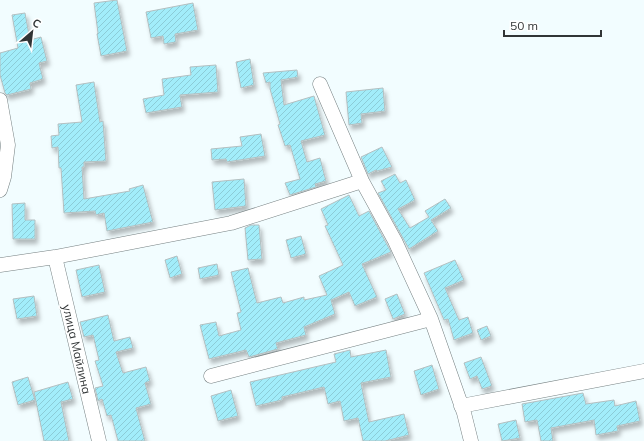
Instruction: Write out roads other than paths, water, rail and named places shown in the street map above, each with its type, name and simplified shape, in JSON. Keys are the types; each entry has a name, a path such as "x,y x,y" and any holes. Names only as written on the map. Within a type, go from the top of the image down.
{"street":[{"path":"320,84 362,181 395,241 431,319 461,406 471,441"},
{"path":"0,190 4,177 8,145 1,107"},
{"path":"0,265 56,257 231,222 362,181"},
{"name":"улица Майлина","path":"56,257 99,441"},
{"path":"211,376 431,319"},
{"path":"461,406 644,371"}]}
